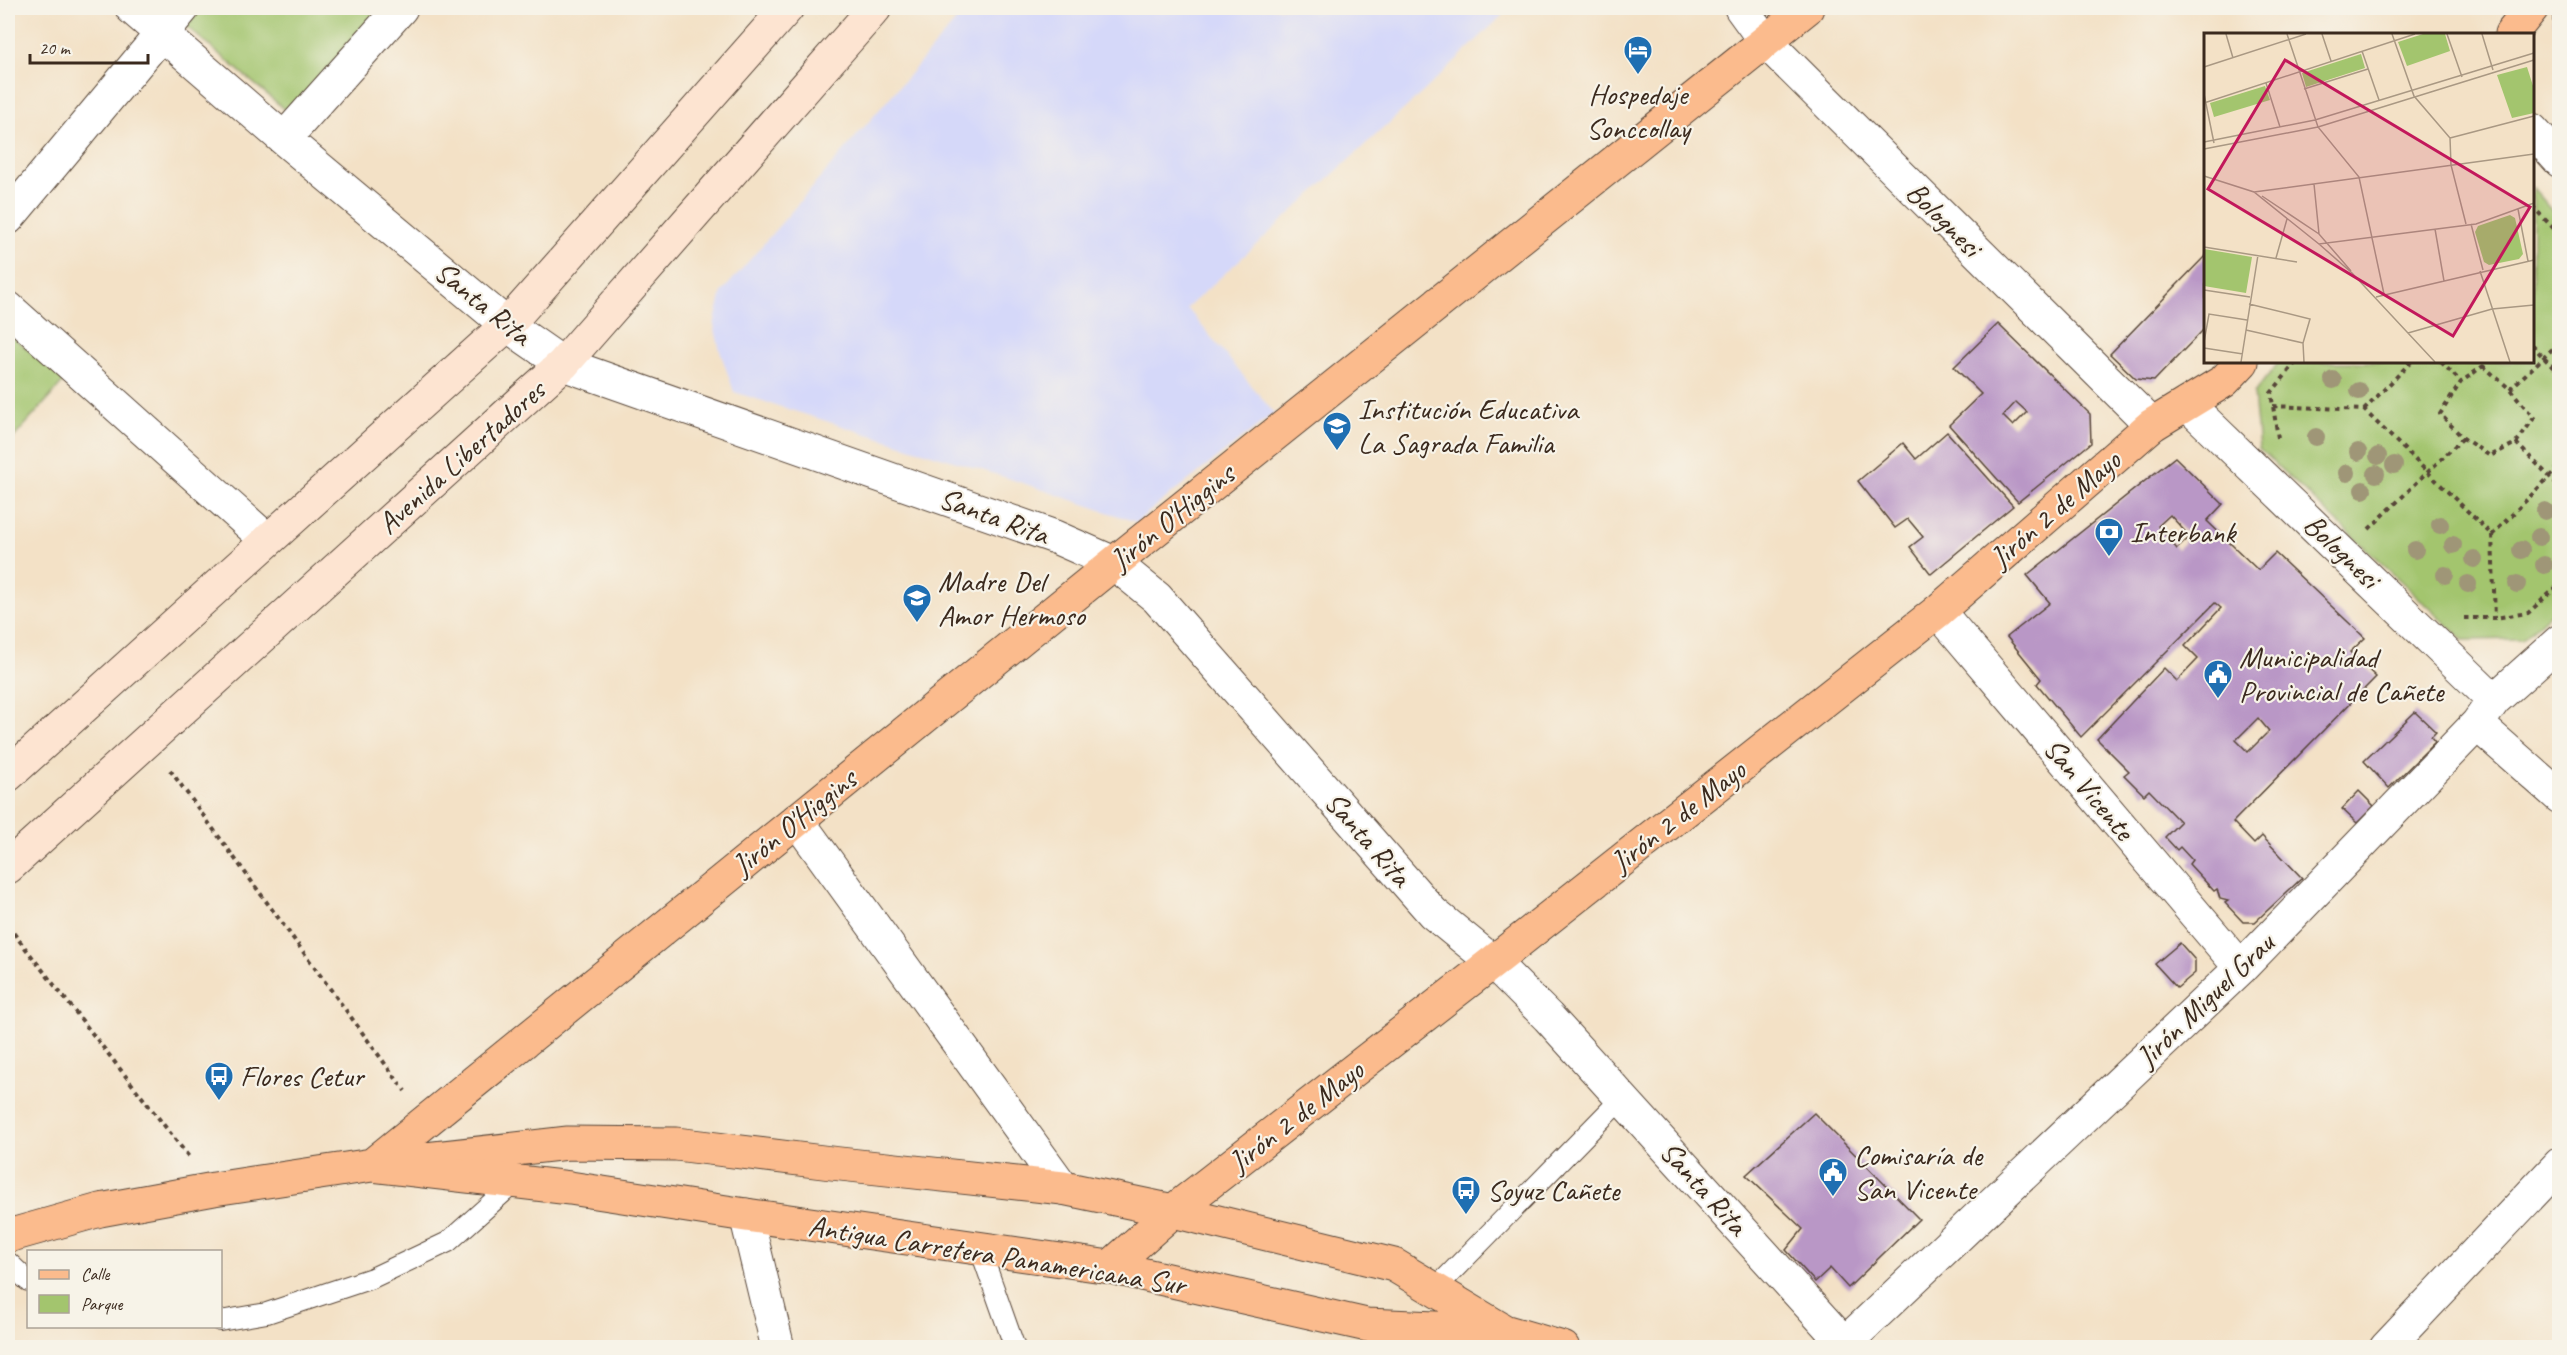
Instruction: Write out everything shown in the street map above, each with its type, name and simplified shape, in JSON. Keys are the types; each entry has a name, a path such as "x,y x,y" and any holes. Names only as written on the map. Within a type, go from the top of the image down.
{"main road":[{"name":"Jirón O'Higgins","path":"372,1165 1114,563 1807,8"},
{"path":"2512,33 2532,8"},
{"name":"Jirón 2 de Mayo","path":"1110,1267 1173,1211 1938,611 2152,425 2224,381 2241,363"},
{"name":"Antigua Carretera Panamericana Sur","path":"8,1236 100,1210 214,1189 372,1165 568,1143 676,1144 1063,1188 1173,1211 1394,1265 1503,1331"},
{"name":"Antigua Carretera Panamericana Sur","path":"372,1165 516,1181 1110,1267 1367,1325 1503,1331"},
{"path":"1503,1331 1550,1346"}],"street":[{"name":"Santa Rita","path":"132,8 284,139 507,325 563,364 1056,537 1114,563 1156,598 1433,913 1493,962 1548,1017 1842,1345"},
{"path":"8,218 183,8"},
{"path":"284,139 401,8"},
{"path":"8,775 507,325 787,8"},
{"name":"Avenida Libertadores","path":"8,867 563,364 875,8"},
{"name":"Bolognesi","path":"1741,8 1765,41 2152,425"},
{"path":"2534,132 2559,161"},
{"path":"8,308 267,540"},
{"name":"Bolognesi","path":"2187,404 2248,460 2486,712 2559,797"},
{"name":"San Vicente","path":"1938,611 2241,968"},
{"name":"Jirón Miguel Grau","path":"1842,1345 2241,968 2486,712 2559,641"},
{"path":"797,820 1063,1188"},
{"path":"2386,1347 2559,1164"},
{"path":"746,1215 778,1347"}],"lane":[{"path":"1434,1290 1622,1098"},
{"path":"222,1321 267,1313 372,1278 448,1242 516,1181"},
{"path":"980,1249 1015,1347"},
{"path":"8,1262 27,1280"}],"path":[{"path":"2534,208 2559,235"},
{"path":"2510,389 2559,342"},
{"path":"2534,347 2559,375"},
{"path":"2278,442 2271,393 2295,363"},
{"path":"2364,410 2410,363"},
{"path":"2442,363 2461,382"},
{"path":"2483,366 2510,389 2534,418 2516,442 2490,456 2463,438 2440,414 2461,382 2483,366"},
{"path":"2273,406 2364,410 2492,536 2495,618"},
{"path":"2368,530 2463,438"},
{"path":"2516,442 2559,487"},
{"path":"2492,536 2559,466"},
{"path":"2360,522 2377,537"},
{"path":"2463,618 2495,618 2528,614 2559,585"},
{"path":"148,741 427,1121"},
{"path":"8,926 214,1189"}],"shaded area":[{"path":"967,8 1510,8 1423,92 1187,308 1274,413 1136,522 1020,482 734,392 720,351 714,325 722,292"}],"green space":[{"path":"203,8 381,8 289,113 186,26"},
{"path":"2534,189 2559,218 2559,605 2522,639 2464,640 2259,449 2254,393 2278,363 2534,363"},
{"path":"8,333 65,380 8,444"}],"building":[{"path":"2553,8 2560,8 2560,37 2553,21"},
{"path":"2204,257 2204,329 2154,381 2136,379 2110,354"},
{"path":"1998,324 2090,414 2091,443 2018,502 1949,425 1981,394 1954,367","holes":["2016,402 2027,412 2013,426 2003,416"]},
{"path":"1947,432 2013,506 1931,574 1910,547 1923,537 1908,519 1895,528 1858,481 1903,443 1916,459"},
{"path":"2175,457 2223,504 2207,521 2258,570 2275,553 2365,638 2350,652 2376,677 2233,822 2254,844 2262,836 2302,878 2255,922 2243,922 2225,903 2228,901 2220,899 2217,889 2214,891 2189,864 2192,860 2180,847 2177,850 2165,837 2180,822 2149,790 2144,795 2124,775 2129,771 2097,739 2164,668 2177,681 2198,659 2185,646 2221,608 2215,603 2081,737 2037,684 2041,679 2007,637 2050,603 2027,575","holes":["2170,515 2190,537 2177,549 2158,526","2258,718 2269,731 2248,752 2236,740"]},
{"path":"2415,712 2436,732 2431,737 2435,742 2389,788 2364,761"},
{"path":"2359,791 2374,806 2357,823 2342,809"},
{"path":"2180,943 2195,960 2195,973 2177,988 2155,964"},
{"name":"Comisaría de San Vicente","path":"1814,1113 1919,1219 1848,1288 1830,1268 1815,1282 1786,1250 1803,1229 1746,1175"}],"place":[{"name":"Hospedaje Sonccollay","path":"1638,76"},
{"name":"Institución Educativa La Sagrada Familia","path":"1337,452"},
{"name":"Interbank","path":"2109,558"},
{"name":"Madre Del Amor Hermoso","path":"917,624"},
{"name":"Municipalidad Provincial de Cañete","path":"2218,700"},
{"name":"Flores Cetur","path":"219,1102"},
{"name":"Comisaría de San Vicente","path":"1833,1198"},
{"name":"Soyuz Cañete","path":"1466,1216"}]}
